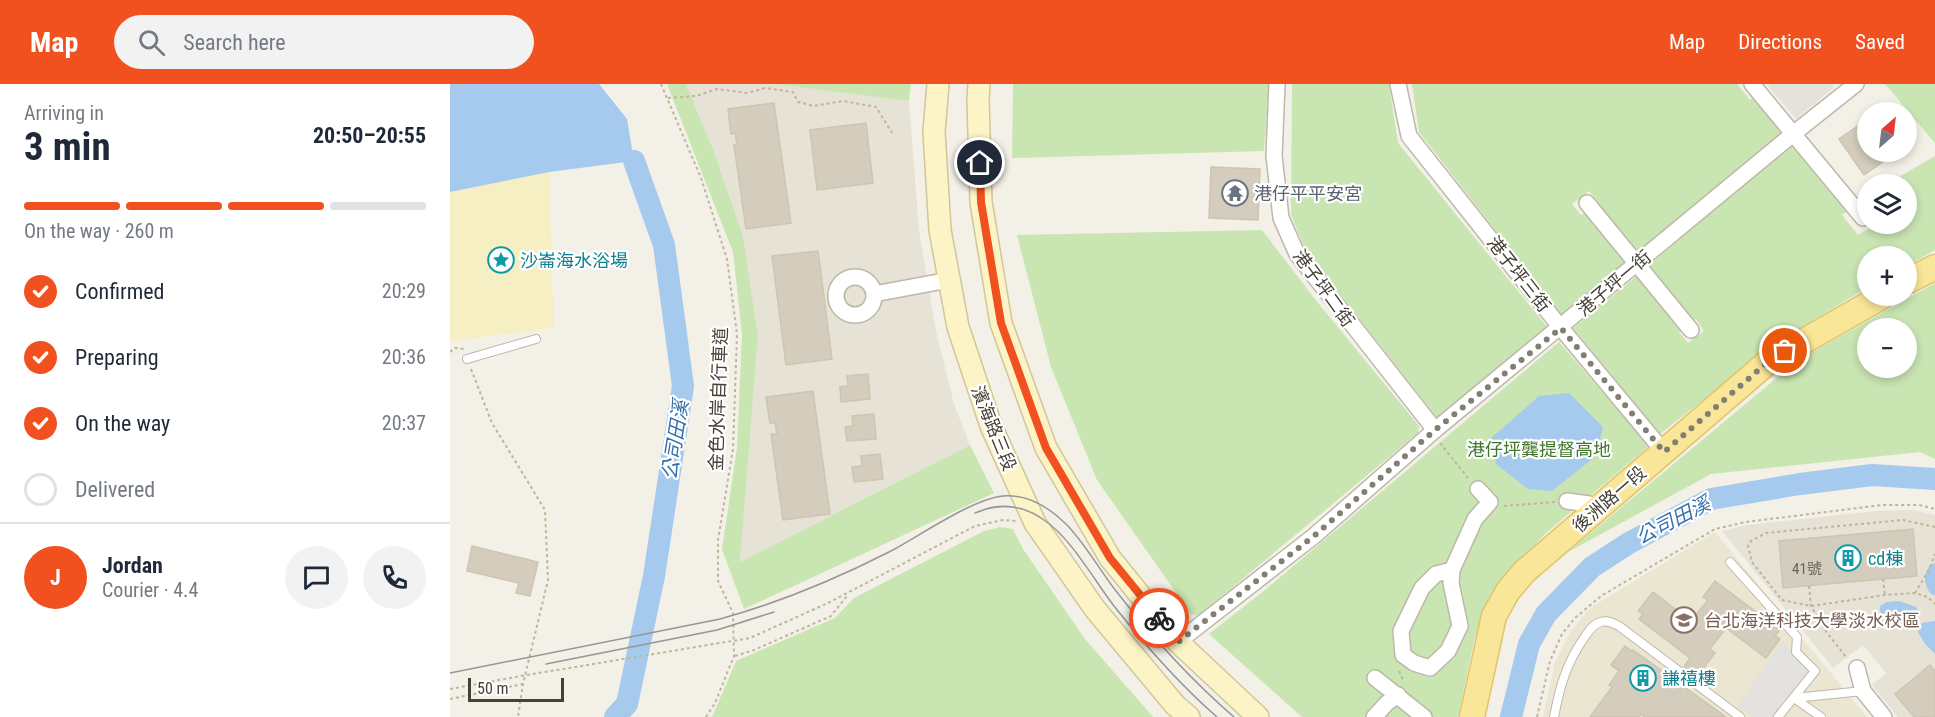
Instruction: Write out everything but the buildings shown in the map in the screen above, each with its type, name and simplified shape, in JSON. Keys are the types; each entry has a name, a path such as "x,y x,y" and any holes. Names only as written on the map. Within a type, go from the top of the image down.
{"main road":[{"path":"1917,276 1935,267"},
{"name":"後洲路一段","path":"1472,717 1494,616 1508,591 1524,572 1769,361 1865,306"}],"street":[{"name":"濱海路三段","path":"938,84 934,143 940,230 958,327 991,426 1035,523 1095,609 1175,705 1189,717"},
{"path":"979,84 981,202 1001,323 1046,448 1110,558 1178,642 1258,717"},
{"name":"港子坪二街","path":"1277,84 1274,156 1281,218 1297,254 1436,434"},
{"name":"港子坪三街","path":"1398,84 1409,136 1561,328 1664,452"},
{"path":"1752,84 1857,211"},
{"name":"港子坪一街","path":"1178,642 1314,536 1636,264 1854,85"},
{"path":"1587,203 1691,330"},
{"path":"874,294 949,280"},
{"path":"1452,570 1436,574 1422,588 1401,631 1401,661 1430,668 1448,651 1460,626 1451,583 1452,570 1475,519 1497,504 1478,489"},
{"path":"1567,501 1589,504"},
{"path":"1852,663 1863,691 1884,717"},
{"path":"1375,678 1424,717"},
{"path":"1374,717 1398,695"}],"lane":[{"path":"467,359 536,339"},
{"path":"1730,562 1797,637 1796,652 1815,671 1778,717"},
{"path":"1554,717 1559,692 1571,657 1598,622 1609,621 1619,626 1740,717"},
{"path":"1794,698 1863,691"},
{"path":"1794,698 1821,717"}],"path":[{"name":"金色水岸自行車道","path":"661,84 701,177 728,259 736,334 733,449 718,540 718,580 733,613 734,656 715,704 706,717"},
{"path":"668,98 696,96 717,89 747,93 765,88 793,92 798,102 814,106 843,101 876,107 892,133"},
{"path":"450,352 455,348 467,350 467,359 492,423 545,510 548,580 523,684 518,717"},
{"path":"1436,434 1465,475"},
{"path":"1497,504 1567,501"},
{"path":"1537,717 1550,660 1562,634 1575,618 1601,596 1715,528 1882,505 1919,505 1935,509"},
{"path":"450,689 750,638 848,594 975,526 1003,520 1035,523"},
{"path":"1935,527 1903,520 1766,532 1751,541 1748,546 1752,562 1782,600 1812,606 1915,593 1928,597 1935,604"},
{"path":"1915,593 1929,570 1935,554"},
{"path":"1883,579 1885,595"},
{"path":"1809,586 1812,606 1825,630 1852,663"},
{"path":"734,656 754,650 831,616 848,594"},
{"path":"450,699 523,684"}],"shaded area":[{"path":"686,84 775,84 909,101 919,231 936,331 954,404 970,445 740,562 758,336 743,236 714,152"},
{"path":"1770,84 1833,84 1833,88 1796,119 1768,86"},
{"path":"1914,510 1935,515 1935,717 1898,717 1872,685 1886,673 1863,645 1833,668 1722,531 1747,525 1875,511"},
{"name":"台北海洋科技大學淡水校區","path":"1715,532 1867,717 1543,717 1555,663 1570,632 1590,608"},
{"path":"1783,641 1807,671 1773,717 1752,717 1737,706"}],"green space":[{"path":"667,84 686,84 714,152 743,236 758,336 740,562 970,445 994,493 744,609 722,549 737,448 742,334 733,252"},
{"path":"775,84 911,84 909,101"},
{"path":"1013,84 1269,84 1264,151 1012,158"},
{"path":"1292,84 1389,84 1398,143 1547,327 1437,418 1305,249 1291,215"},
{"path":"1412,84 1737,84 1750,100 1755,95 1785,132 1635,254 1595,205 1598,202 1589,191 1572,204 1581,215 1586,212 1627,262 1562,316 1419,132"},
{"path":"1885,84 1935,84 1935,143 1917,122 1917,102 1900,102"},
{"path":"1794,142 1849,210 1842,215 1858,235 1917,234 1917,174 1904,174 1935,156 1935,250 1917,260 1917,246 1857,246 1857,294 1773,344 1660,434 1573,328 1638,275 1683,329 1679,332 1688,343 1704,331 1696,319 1691,322 1647,267"},
{"path":"1262,230 1314,298 1419,426 1418,433 1198,616 1191,614 1097,480 1051,367 1017,235"},
{"path":"1935,283 1935,459 1920,452 1711,474 1568,552 1797,361 1857,327 1857,378 1917,378 1917,318 1873,318 1894,306 1917,306 1917,293"},
{"name":"港仔坪龔提督高地","path":"1559,342 1649,446 1546,533 1507,573 1475,636 1458,717 1302,717 1209,634 1265,590"},
{"path":"1000,527 1013,529 1023,549 1085,639 1153,717 712,717 736,661 835,618 854,598 984,531"}],"sand":[{"name":"沙崙海水浴場","path":"549,172 554,328 450,341 450,192"}],"water":[{"path":"450,84 599,84 627,119 634,161 549,172 450,192"},
{"path":"1569,393 1603,427 1596,456 1552,491 1528,489 1496,464 1490,439 1539,396"},
{"path":"1899,601 1916,607 1918,611 1916,618 1886,617 1880,612 1880,606 1887,602"},
{"path":"1935,621 1935,654 1918,632 1922,623"}],"waterway":[{"name":"公司田溪","path":"615,717 627,704 654,576 683,386 664,245 634,161"},
{"name":"公司田溪","path":"1511,717 1529,644 1546,614 1592,567 1629,543 1711,499 1872,475 1935,479"},
{"path":"1935,570 1932,579 1935,588"}],"tram line":[{"path":"450,673 742,613 848,572 976,504 1003,496 1012,496 1038,503 1067,525 1116,591 1158,641 1187,673 1234,717"},
{"path":"975,513 993,507 1020,508 1036,515 1054,528 1073,548 1114,606 1150,650 1217,717"},
{"path":"546,664 717,630 774,612"}],"way so far":[{"path":"1159,618 1178,642 1314,536 1435,430 1561,328 1664,452 1769,361 1785,351"}],"place":[{"name":"港仔平平安宮","path":"1235,193"},
{"name":"沙崙海水浴場","path":"501,260"},
{"name":"cd棟","path":"1848,558"},
{"name":"台北海洋科技大學淡水校區","path":"1684,620"},
{"name":"謙禧樓","path":"1643,678"}],"route":[{"path":"980,163 981,202 1001,323 1046,448 1110,558 1159,618"}]}
